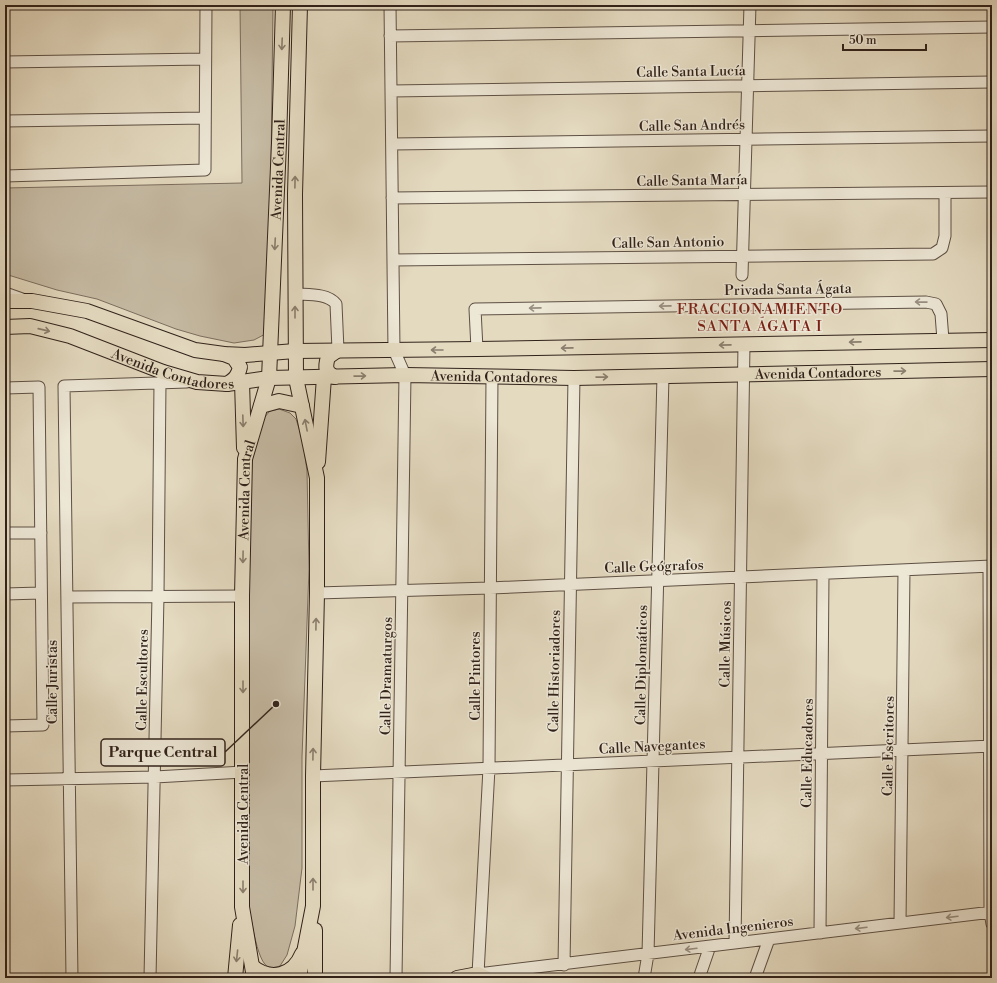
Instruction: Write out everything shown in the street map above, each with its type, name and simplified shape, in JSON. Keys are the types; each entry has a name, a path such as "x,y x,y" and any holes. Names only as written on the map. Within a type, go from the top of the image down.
{"main road":[{"name":"Avenida Central","path":"253,973 242,906 242,596 244,460 269,378 283,5"},
{"name":"Avenida Central","path":"299,978 313,906 312,776 317,593 317,478 296,378 295,187 300,5"},
{"name":"Avenida Contadores","path":"5,301 30,301 87,311 196,350 224,354 338,350 477,350 992,340"},
{"name":"Avenida Contadores","path":"5,327 30,326 70,336 163,372 197,382 227,384 269,378 405,375 574,378 992,369"},
{"path":"317,478 330,377 326,369 326,363 328,357 338,350"},
{"path":"224,354 234,358 240,367 234,380 227,384"},
{"path":"242,382 244,460"},
{"path":"261,406 279,401 302,406"},
{"path":"235,978 242,906"},
{"path":"313,906 315,920 315,978"},
{"path":"253,973 278,976 287,972 295,966 300,958 306,942"},
{"path":"457,978 482,976"}],"street":[{"path":"5,176 206,170 206,5"},
{"path":"390,5 394,350 405,375"},
{"path":"742,275 750,5"},
{"path":"390,36 992,27"},
{"path":"5,62 205,59"},
{"name":"Calle Santa Lucía","path":"391,91 992,82"},
{"path":"5,122 205,118"},
{"name":"Calle San Andrés","path":"392,144 992,136"},
{"name":"Calle Santa María","path":"392,198 992,192"},
{"name":"Calle San Antonio","path":"393,260 933,254 942,248 945,236 945,193"},
{"path":"5,293 30,301"},
{"path":"295,294 324,297 332,299 336,304 338,350"},
{"name":"Privada Santa Ágata","path":"477,350 475,309 926,302 936,304 940,314 943,340"},
{"name":"Calle Músicos","path":"735,943 739,757 744,344"},
{"name":"Calle Dramaturgos","path":"396,978 403,591 405,375"},
{"name":"Calle Diplomáticos","path":"644,978 648,954 663,376"},
{"name":"Calle Pintores","path":"482,976 489,768 492,377"},
{"name":"Calle Historiadores","path":"564,965 574,378"},
{"path":"160,382 197,382"},
{"name":"Calle Juristas","path":"72,978 68,779 64,386 160,382"},
{"name":"Calle Escultores","path":"150,978 155,777 160,382"},
{"path":"5,388 40,387 43,725 5,726"},
{"path":"5,533 41,533"},
{"path":"990,566 992,924"},
{"name":"Calle Geógrafos","path":"317,593 490,588 990,566"},
{"name":"Calle Escritores","path":"900,923 904,570"},
{"name":"Calle Educadores","path":"820,933 823,574"},
{"path":"5,594 42,593"},
{"path":"67,597 242,596"},
{"name":"Calle Navegantes","path":"312,776 991,746"},
{"path":"5,780 155,777 243,772"},
{"name":"Avenida Ingenieros","path":"482,976 710,946 991,912"},
{"path":"755,978 769,939"},
{"path":"699,978 710,946"}],"shaded area":[{"path":"240,5 273,5 269,332 254,340 234,343 200,336 176,329 97,299 57,290 5,274 5,188 242,183"},
{"path":"279,409 290,413 296,419 303,441 307,471 309,569 302,757 302,868 295,926 287,955 280,966 272,968 267,966 259,952 245,883 251,464 263,419 270,411"}],"place":[{"name":"Parque Central","path":"276,704"}],"district":[{"name":"FRACCIONAMIENTO SANTA ÁGATA I","path":"760,318"}]}
